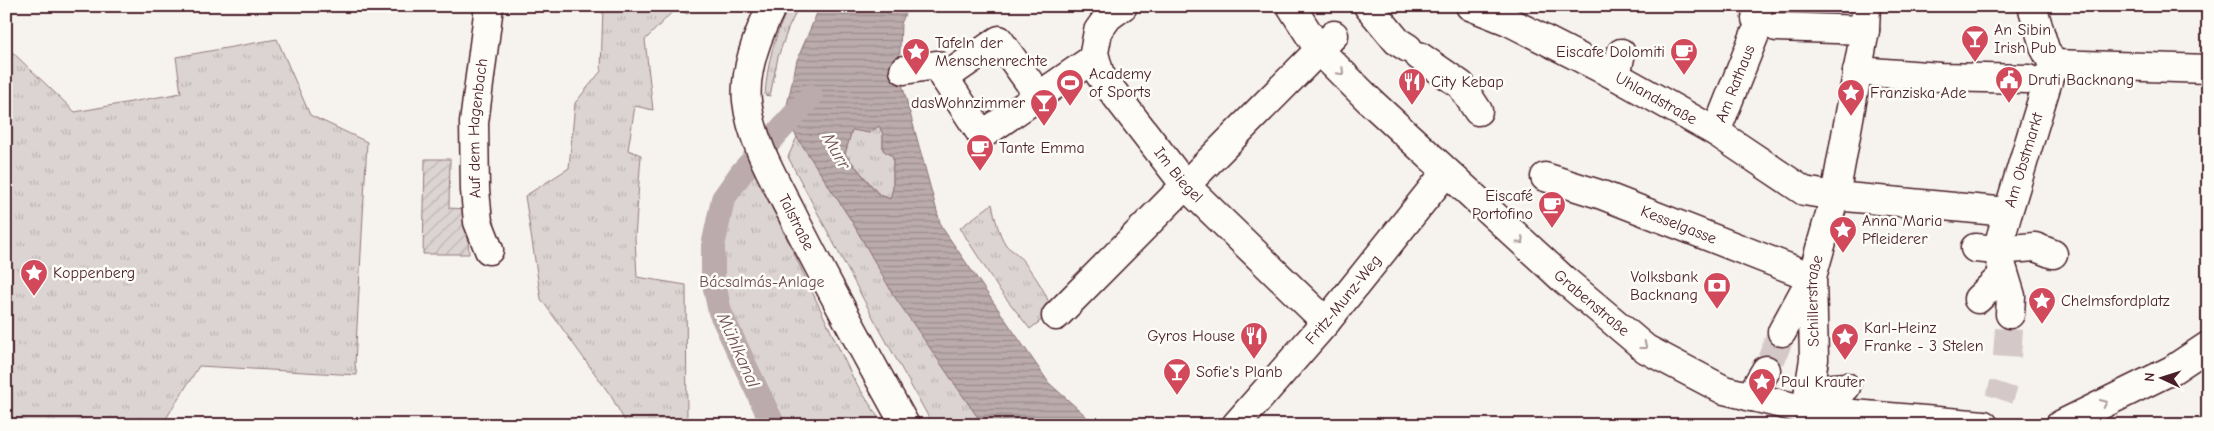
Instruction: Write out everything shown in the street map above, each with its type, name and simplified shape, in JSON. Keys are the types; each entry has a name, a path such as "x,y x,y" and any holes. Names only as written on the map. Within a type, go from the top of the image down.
{"street":[{"name":"Auf dem Hagenbach","path":"489,250 478,222 475,190 474,123 490,6"},
{"name":"Talstraße","path":"772,6 756,46 748,78 747,101 754,131 772,174 825,280 905,425"},
{"path":"904,70 936,65 982,135 1094,58 1098,31 1108,17 1123,6"},
{"name":"Grabenstraße","path":"1290,6 1327,42 1446,172 1562,278 1646,349 1724,390 1750,397 1808,400 1868,420 1984,425"},
{"path":"1368,6 1408,48 1461,85 1478,111"},
{"path":"2032,6 2045,49 2053,64 2208,69"},
{"name":"Uhlandstraße","path":"1474,7 1618,64 1804,191 1835,196"},
{"name":"Am Rathaus","path":"1716,132 1761,22 1865,18"},
{"name":"Schillerstraße","path":"1808,400 1814,359 1812,277 1835,196 1865,18"},
{"path":"944,78 999,40 1039,96"},
{"path":"1056,316 1327,42"},
{"name":"Im Biegel","path":"1094,58 1100,76 1185,185 1326,322"},
{"name":"Am Obstmarkt","path":"1835,196 1904,209 2008,212 2053,64"},
{"path":"1857,71 1940,78 2028,79"},
{"name":"Fritz-Munz-Weg","path":"1236,425 1326,322 1446,172"},
{"name":"Kesselgasse","path":"1545,177 1602,195 1812,277"},
{"path":"2008,212 1993,284 2035,247 2053,254"},
{"path":"1782,332 1812,277"},
{"path":"2060,425 2172,370 2208,346"},
{"path":"1750,397 1766,370"},
{"path":"1808,400 1846,387"}],"green space":[{"path":"603,6 692,6 688,14 675,9 645,40 653,110 635,106 628,150 641,155 635,238 637,277 686,285 687,425 627,425 611,396 541,299 525,196 569,168 575,103 601,71"},
{"path":"789,6 799,6 778,57 770,96 765,95 772,49"},
{"path":"277,39 310,115 367,142 355,364 357,375 199,366 162,425 6,425 6,43 8,48 75,112 181,93 176,57"},
{"path":"879,126 883,134 883,150 893,157 891,199 879,194 845,154 852,129 869,133"},
{"path":"797,137 851,220 895,296 983,425 933,425 875,321 788,157"},
{"path":"425,159 450,159 449,208 466,209 469,254 423,254"},
{"name":"Bácsalmás-Anlage","path":"753,167 853,378 883,425 786,425 722,292 718,267 721,239 729,206"},
{"path":"992,204 1003,240 1033,274 1046,296 1052,312 1030,329 998,288 960,228"}],"water":[{"name":"Murr","path":"820,6 908,6 901,24 899,73 941,226 1049,383 1096,425 983,425 894,296 851,220 791,128 787,105 797,60","holes":["879,126 883,134 883,150 893,157 893,188 890,199 878,194 845,154 852,130 869,133"]}],"waterway":[{"name":"Mühlkanal","path":"773,425 720,312 713,279 713,246 723,199 742,172 811,96"}],"tunnel":[{"path":"2007,357 2010,314"},
{"path":"1771,360 1782,332"},
{"path":"1999,399 2004,384"}],"place":[{"name":"An Sibin Irish Pub","path":"1975,63"},
{"name":"Tafeln der Menschenrechte","path":"916,76"},
{"name":"Eiscafe Dolomiti","path":"1684,76"},
{"name":"Druti Backnang","path":"2009,104"},
{"name":"City Kebap","path":"1412,106"},
{"name":"Academy of Sports","path":"1070,107"},
{"name":"Franziska Ade","path":"1851,117"},
{"name":"dasWohnzimmer","path":"1044,127"},
{"name":"Tante Emma","path":"980,172"},
{"name":"Eiscafé Portofino","path":"1552,229"},
{"name":"Anna Maria Pfleiderer","path":"1843,254"},
{"name":"Koppenberg","path":"34,297"},
{"name":"Volksbank Backnang","path":"1717,310"},
{"name":"Chelmsfordplatz","path":"2042,325"},
{"name":"Gyros House","path":"1254,360"},
{"name":"Karl-Heinz Franke - 3 Stelen","path":"1845,361"},
{"name":"Sofie's Planb","path":"1177,396"},
{"name":"Paul Krauter","path":"1762,406"}]}
